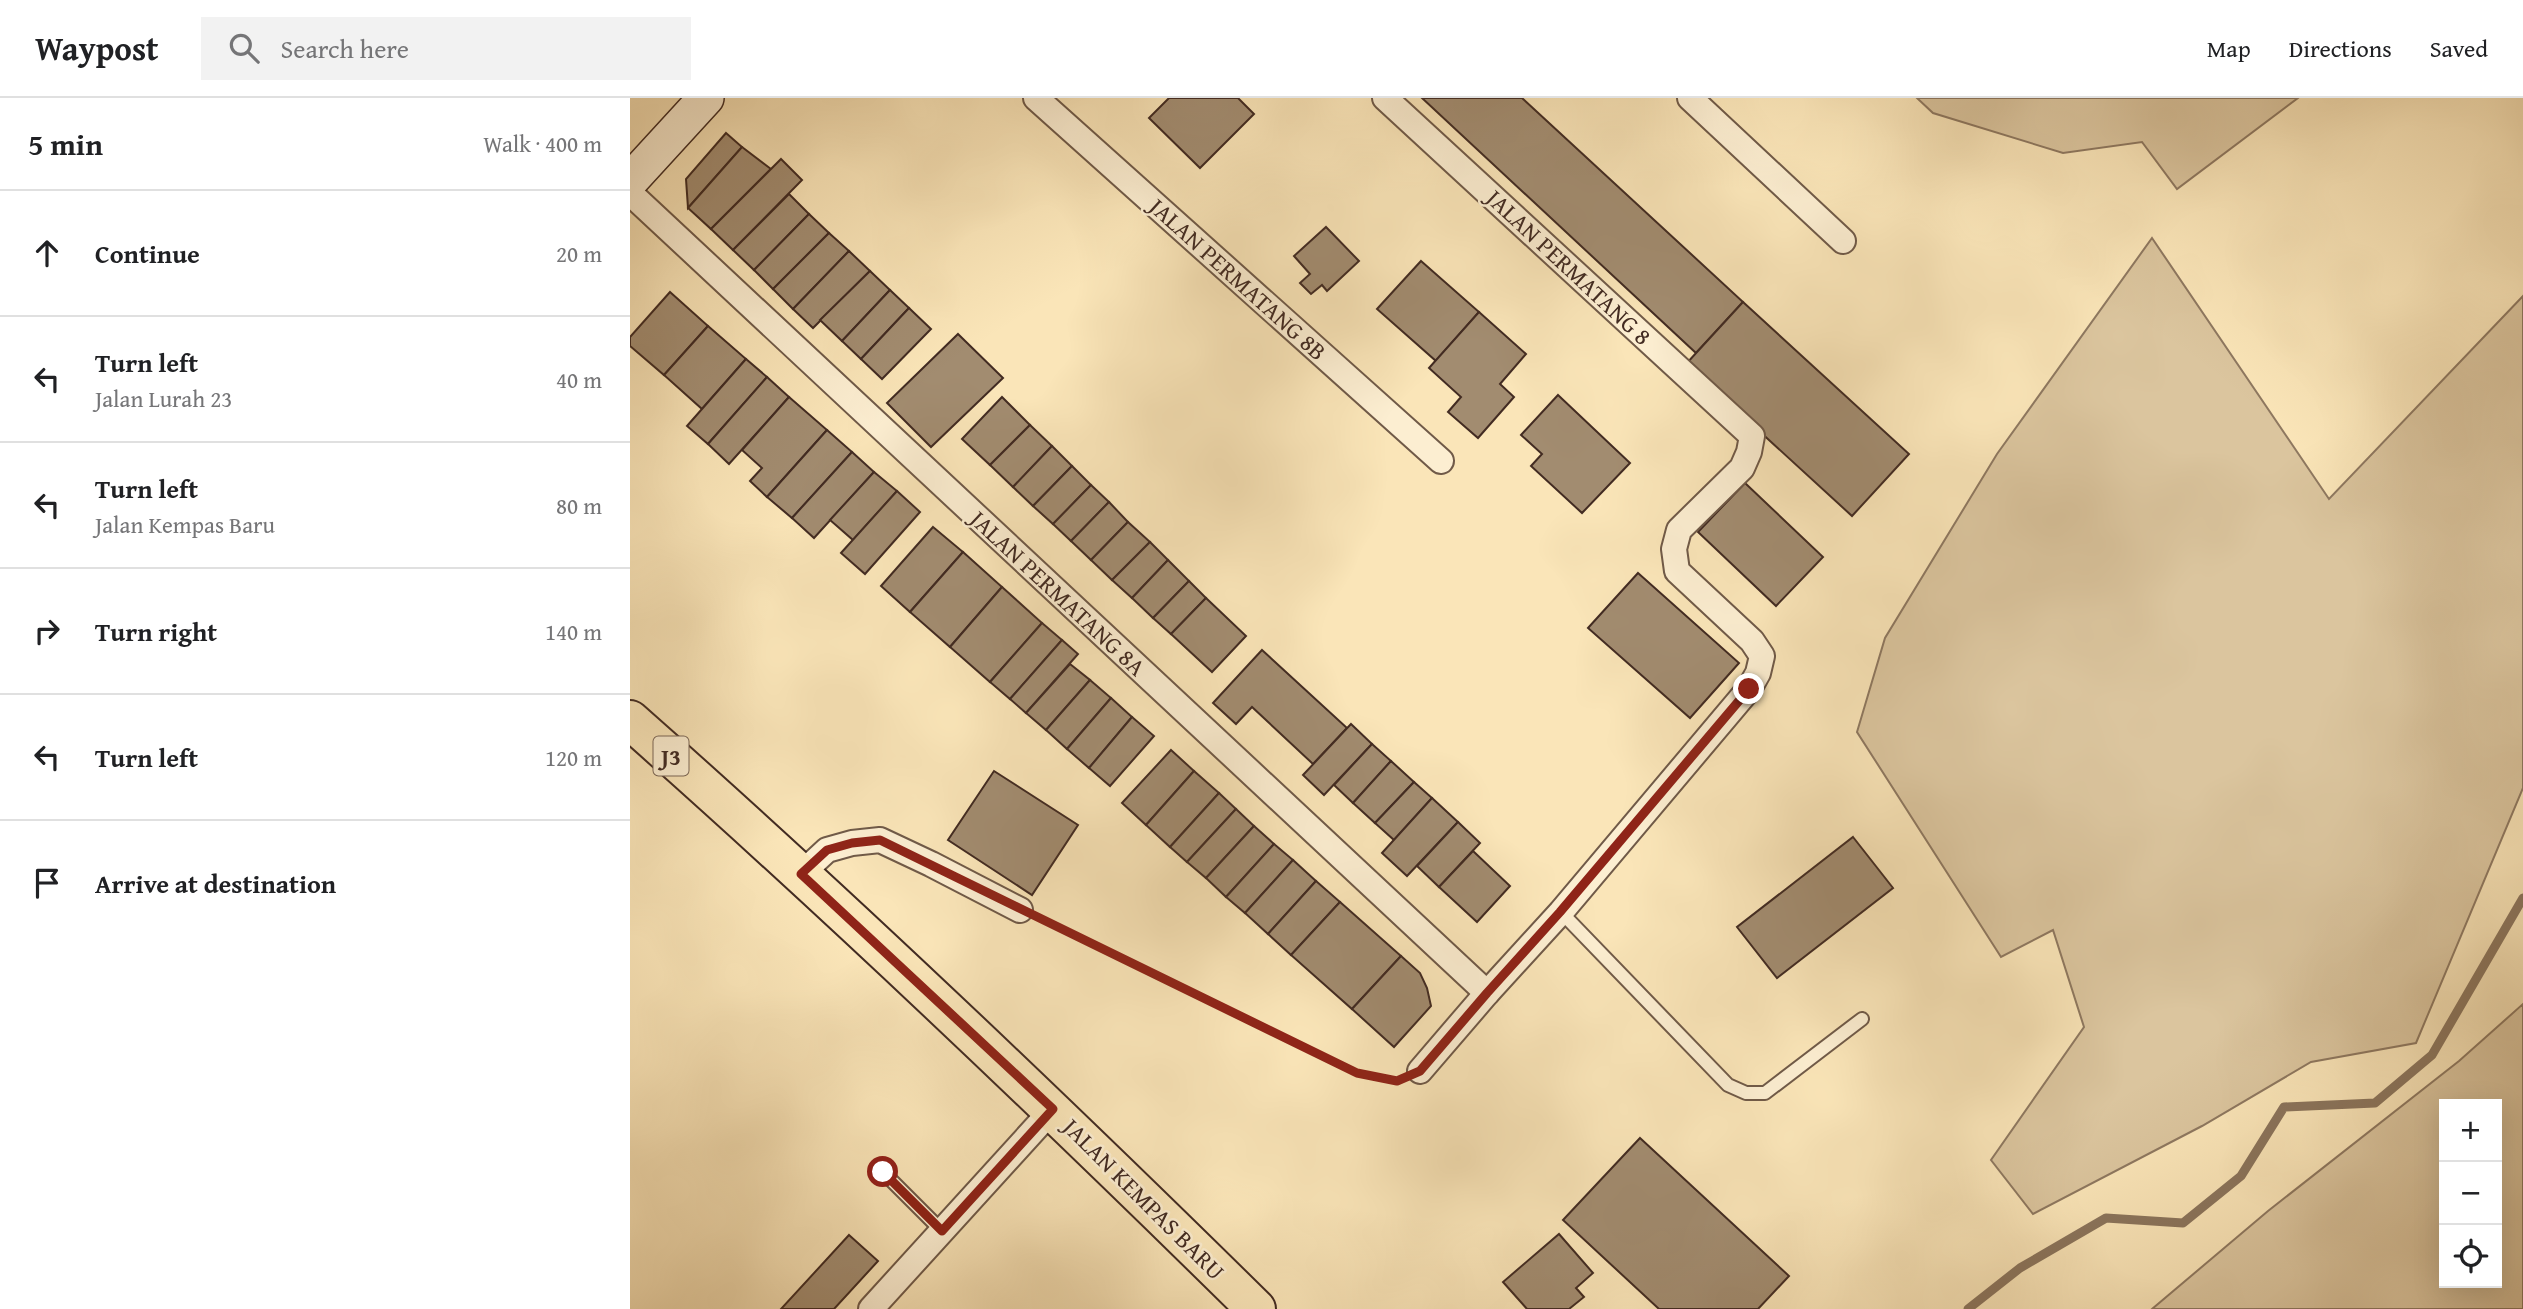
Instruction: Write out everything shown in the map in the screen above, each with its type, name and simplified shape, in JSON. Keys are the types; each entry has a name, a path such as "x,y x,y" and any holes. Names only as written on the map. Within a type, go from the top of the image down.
{"main road":[{"name":"JALAN KEMPAS BARU","path":"630,720 801,874 1053,1109 1256,1309"}],"street":[{"path":"630,181 706,98"},
{"name":"JALAN PERMATANG 8B","path":"1036,98 1441,461"},
{"name":"JALAN PERMATANG 8","path":"1385,98 1752,436 1742,468 1679,530 1674,549 1676,571 1752,640 1762,656 1758,673 1749,689 1560,912"},
{"path":"1690,98 1843,241"},
{"name":"JALAN PERMATANG 8A","path":"630,193 1487,993"},
{"path":"801,874 827,850 852,843 880,840 1020,910"},
{"path":"1420,1071 1560,912"},
{"path":"870,1309 1053,1109"}],"lane":[{"path":"1560,912 1728,1085 1746,1093 1765,1093 1862,1019"},
{"path":"883,1172 942,1231"}],"path":[{"path":"1020,910 1357,1073 1397,1081 1420,1071"}],"shaded area":[{"path":"1917,98 2298,98 2177,189 2142,142 2063,153 1933,113"},
{"path":"2152,238 2329,499 2523,296 2523,788 2416,1043 2311,1062 2202,1126 2033,1214 1991,1160 2084,1027 2053,930 2001,957 1857,732 1885,638 1997,454"},
{"path":"2523,1004 2523,1309 2152,1309 2268,1211 2459,1061"}],"building":[{"path":"1169,98 1238,98 1254,114 1200,168 1149,118"},
{"path":"1422,98 1522,98 1743,302 1696,353"},
{"path":"726,133 742,147 688,208 686,179"},
{"path":"742,147 771,169 711,229 688,208"},
{"path":"781,159 802,180 733,250 711,229"},
{"path":"789,194 809,214 754,270 733,250"},
{"path":"809,214 829,233 773,289 754,270"},
{"path":"1326,227 1359,261 1327,291 1322,285 1311,294 1300,283 1310,274 1294,256"},
{"path":"829,233 849,251 793,309 773,289"},
{"path":"849,251 870,271 813,328 793,309"},
{"path":"1421,261 1479,312 1436,361 1377,309"},
{"path":"870,271 890,290 842,341 820,320"},
{"path":"890,290 909,308 861,359 842,341"},
{"path":"670,292 708,326 664,375 630,346 630,337"},
{"path":"1743,302 1909,454 1852,516 1686,364"},
{"path":"909,308 931,329 882,379 861,359"},
{"path":"1479,312 1526,354 1500,384 1514,397 1478,438 1448,412 1461,397 1429,368"},
{"path":"708,326 746,359 702,409 664,375"},
{"path":"958,334 1003,378 931,447 887,403"},
{"path":"746,359 767,377 708,444 687,426"},
{"path":"767,377 789,397 729,464 708,444"},
{"path":"1558,395 1630,463 1582,513 1531,466 1542,454 1521,435"},
{"path":"789,397 827,430 767,497 750,481 762,468 742,450"},
{"path":"1002,397 1030,425 990,465 962,439"},
{"path":"1030,425 1052,446 1013,487 990,465"},
{"path":"827,430 852,452 792,518 767,497"},
{"path":"1052,446 1072,466 1033,506 1013,487"},
{"path":"852,452 874,472 814,538 792,518"},
{"path":"1072,466 1091,485 1053,524 1033,506"},
{"path":"874,472 897,491 853,540 830,520"},
{"path":"1745,483 1823,557 1776,606 1698,532"},
{"path":"1091,485 1109,502 1071,541 1053,524"},
{"path":"897,491 920,512 865,574 841,553"},
{"path":"1109,502 1128,522 1091,560 1071,541"},
{"path":"1128,522 1150,542 1112,580 1091,560"},
{"path":"933,527 963,552 910,612 881,586"},
{"path":"1150,542 1168,560 1132,598 1112,580"},
{"path":"963,552 1002,587 950,647 910,612"},
{"path":"1168,560 1189,581 1153,618 1132,598"},
{"path":"1638,573 1739,663 1690,718 1588,628"},
{"path":"1189,581 1206,598 1171,634 1153,618"},
{"path":"1002,587 1042,623 990,682 950,647"},
{"path":"1206,598 1246,636 1212,672 1171,634"},
{"path":"1042,623 1062,640 1010,699 990,682"},
{"path":"1062,640 1078,654 1026,713 1010,699"},
{"path":"1262,650 1347,728 1313,764 1252,707 1236,724 1213,703"},
{"path":"1070,664 1090,680 1046,730 1026,713"},
{"path":"1090,680 1111,698 1067,749 1046,730"},
{"path":"1111,698 1132,717 1089,768 1067,749"},
{"path":"1132,717 1154,736 1110,786 1089,768"},
{"path":"1351,724 1372,744 1324,795 1303,775"},
{"path":"1372,744 1391,761 1353,803 1334,785"},
{"path":"1171,750 1194,771 1146,825 1122,803"},
{"path":"1391,761 1414,782 1375,823 1353,803"},
{"path":"994,771 1078,825 1032,895 948,840"},
{"path":"1194,771 1219,793 1170,847 1146,825"},
{"path":"1414,782 1432,798 1394,840 1375,823"},
{"path":"1219,793 1236,809 1187,862 1170,847"},
{"path":"1432,798 1458,822 1407,876 1382,853"},
{"path":"1236,809 1254,826 1206,878 1187,862"},
{"path":"1458,822 1480,843 1439,887 1417,866"},
{"path":"1254,826 1274,844 1226,897 1206,878"},
{"path":"1853,837 1893,888 1777,978 1737,927"},
{"path":"1274,844 1293,860 1245,913 1226,897"},
{"path":"1473,851 1510,886 1477,922 1439,887"},
{"path":"1293,860 1316,881 1268,934 1245,913"},
{"path":"1316,881 1340,902 1291,955 1268,934"},
{"path":"1340,902 1401,956 1352,1009 1291,955"},
{"path":"1401,956 1420,973 1431,1006 1394,1047 1352,1009"},
{"path":"1640,1138 1789,1276 1758,1309 1659,1309 1563,1220"},
{"path":"1559,1234 1593,1273 1576,1288 1584,1297 1569,1309 1527,1309 1503,1282"},
{"path":"849,1235 878,1261 834,1309 781,1309"}],"waterway":[{"path":"1968,1309 2020,1268 2106,1218 2183,1223 2241,1176 2284,1107 2375,1103 2432,1055 2523,898"}],"route":[{"path":"883,1172 942,1231 1053,1109 801,874 827,850 852,843 880,840 1357,1073 1397,1081 1420,1071 1560,912 1749,689"}]}
